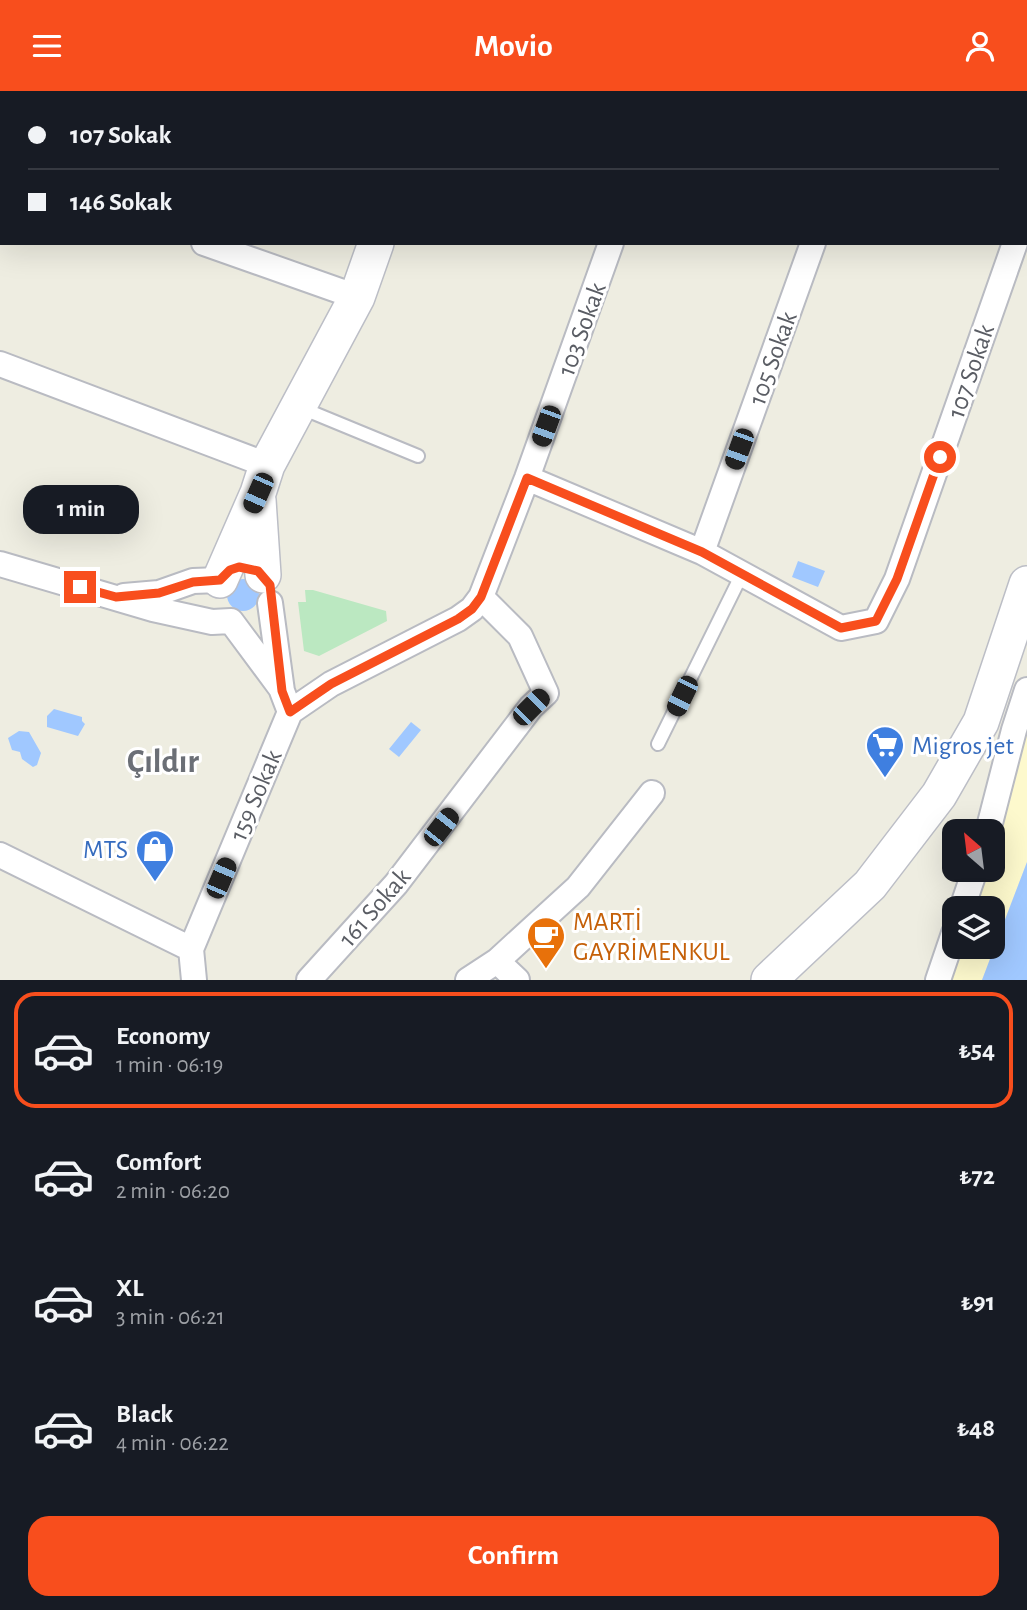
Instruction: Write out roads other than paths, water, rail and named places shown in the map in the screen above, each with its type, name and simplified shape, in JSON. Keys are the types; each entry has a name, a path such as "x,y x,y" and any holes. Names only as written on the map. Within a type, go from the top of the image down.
{"main road":[{"path":"220,580 262,479 357,297 375,245"},
{"path":"262,479 267,589"},
{"path":"769,980 870,885 939,795 981,722 1027,584"},
{"path":"746,980 836,899 886,840 929,780 963,720 1000,668"}],"street":[{"path":"209,245 357,297"},
{"name":"103 Sokak","path":"286,701 331,684 458,619 472,609 481,597 527,478 610,245"},
{"name":"105 Sokak","path":"702,552 812,245"},
{"name":"107 Sokak","path":"742,574 841,628 876,621 897,579 1015,245"},
{"path":"0,365 262,479"},
{"path":"527,478 702,552 742,574"},
{"path":"0,563 165,612 212,622 250,623 259,619 266,613 267,589"},
{"path":"249,567 267,589 286,701 232,621 223,616 215,600 220,580 230,570 249,567"},
{"path":"116,597 159,593 193,582 220,580"},
{"name":"161 Sokak","path":"309,980 396,884 531,707 546,693 520,636 481,597"},
{"path":"991,819 1027,690"},
{"name":"159 Sokak","path":"194,980 191,949 286,701"},
{"path":"468,980 497,961 578,887 652,793"},
{"path":"0,855 191,949"},
{"path":"938,980 945,959"},
{"path":"497,961 517,980"}],"lane":[{"path":"299,406 418,456"},
{"path":"658,744 742,574"}],"water":[{"path":"798,561 825,571 818,587 792,577"},
{"path":"243,579 255,583 259,595 255,607 243,611 231,607 227,595 231,583"},
{"path":"54,709 82,717 85,724 78,736 47,727 47,716"},
{"path":"411,722 421,730 399,757 389,749"},
{"path":"19,731 29,732 41,753 37,765 33,767 22,759 20,752 12,750 8,738"},
{"path":"1027,862 1027,980 982,980 990,959 1005,959 1005,920"}],"place":[{"name":"Migros jet","path":"885,779"},
{"name":"MTS","path":"155,883"},
{"name":"MARTİ GAYRİMENKUL","path":"546,970"}],"district":[{"name":"Çıldır","path":"163,760"}]}
